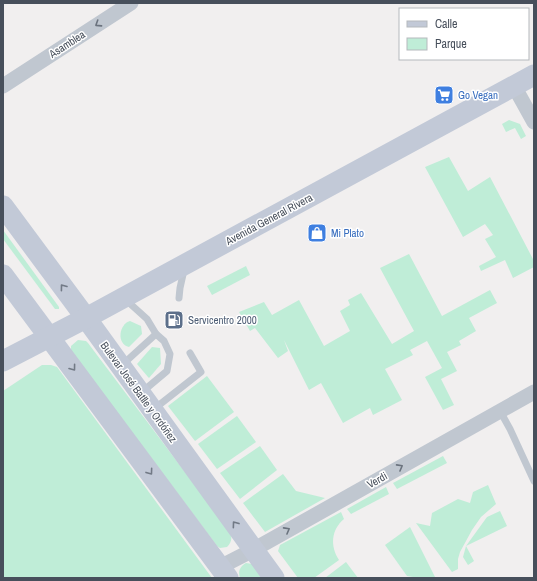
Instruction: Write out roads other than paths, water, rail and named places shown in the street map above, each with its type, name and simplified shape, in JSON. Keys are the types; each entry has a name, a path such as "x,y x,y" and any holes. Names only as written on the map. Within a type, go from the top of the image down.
{"main road":[{"name":"Avenida General Rivera","path":"3,361 124,298 534,75"},
{"name":"Bulevar José Batlle y Ordóñez","path":"3,206 274,578"},
{"path":"3,275 224,572"}],"street":[{"name":"Asamblea","path":"3,86 131,3"},
{"path":"514,86 534,122"},
{"name":"Verdi","path":"224,572 253,550 534,392"}],"lane":[{"path":"179,298 186,264"},
{"path":"124,298 147,319 156,334 164,341 170,354 168,371 141,394"},
{"path":"121,366 156,334"},
{"path":"153,411 201,372 190,353"},
{"path":"500,411 534,481"}],"place":[{"name":"Go Vegan","path":"444,95"},
{"name":"Mi Plato","path":"317,233"},
{"name":"Servicentro 2000","path":"174,320"}]}
